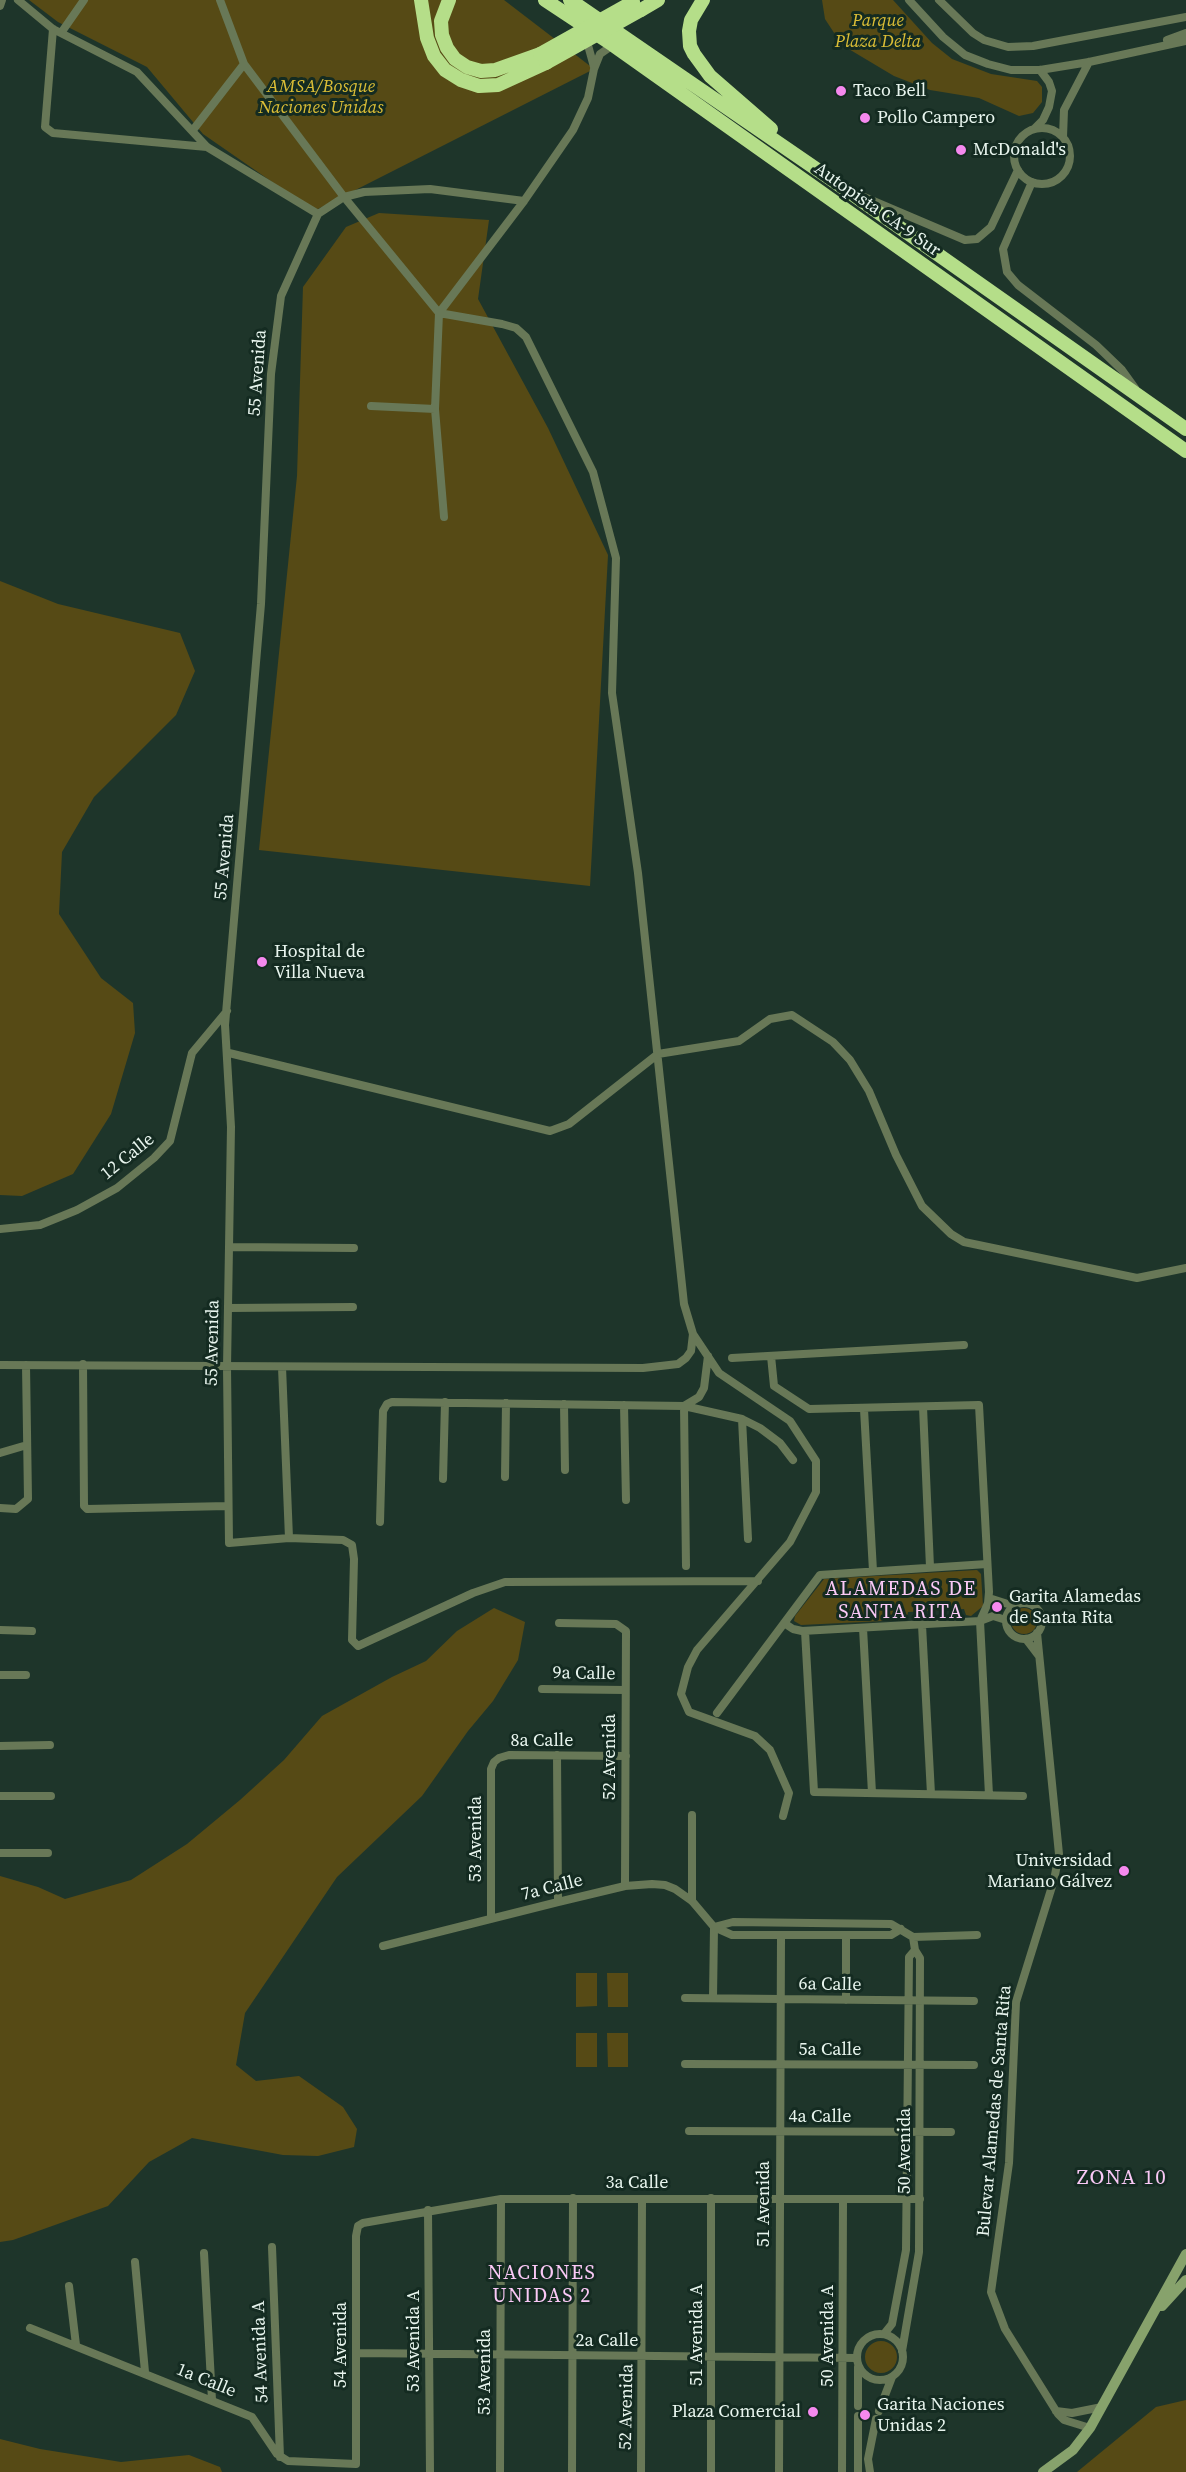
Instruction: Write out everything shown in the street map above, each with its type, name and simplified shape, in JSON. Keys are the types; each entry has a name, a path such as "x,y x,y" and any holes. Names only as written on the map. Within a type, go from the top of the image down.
{"highway":[{"path":"421,0 427,38 434,56 445,70 461,81 479,86 498,85 636,0"},
{"path":"449,0 444,8 441,21 442,35 447,48 455,59 467,67 481,71 495,70 543,58 658,0"},
{"name":"Autopista CA-9 Sur","path":"545,0 613,45 1186,451"},
{"name":"Autopista CA-9 Sur","path":"570,0 825,175 1186,429"},
{"path":"703,0 691,20 688,38 702,67 825,175"}],"main road":[{"path":"1154,2315 1184,2283 1186,2255"},
{"path":"1043,2472 1073,2450 1090,2428 1186,2255"}],"street":[{"path":"0,6 2,0"},
{"path":"18,0 61,33 137,72 207,147 318,214 344,197 364,192 430,189 524,201"},
{"path":"61,33 84,0"},
{"path":"220,0 244,64 344,197 439,313 502,324 516,328 526,336 592,472 616,558 612,693 638,873 684,1304 693,1334 719,1373 790,1421 816,1461 816,1492 790,1542 697,1650 688,1667 681,1694 689,1712 755,1736 770,1750 789,1793 783,1816"},
{"path":"909,0 943,37 965,55 1011,70 1040,70 1089,62 1186,41"},
{"path":"939,0 973,33 984,40 1008,47 1033,46 1185,17 1186,33 1146,49"},
{"path":"577,23 586,37 594,69"},
{"path":"53,28 45,127 52,133 207,147"},
{"path":"444,517 435,410 439,313 524,201 573,130 588,98 594,69 600,54 613,45"},
{"path":"1040,70 1049,82 1052,91 1049,107 1043,120 1017,142 1014,152 1018,170 1024,178 1043,184 1053,182 1062,176 1068,167 1070,156 1063,137 1064,110 1089,62"},
{"path":"193,130 244,64"},
{"path":"1034,129 1049,129 1063,137"},
{"path":"841,187 965,240 977,239 991,227 1018,170"},
{"path":"1032,182 1004,249 1007,272 1018,285 1096,345 1122,370 1145,401"},
{"name":"55 Avenida","path":"288,1538 229,1543 227,1367 231,1127 229,1053 225,1025 261,604 275,331 281,296 318,214"},
{"path":"371,406 435,410"},
{"name":"12 Calle","path":"0,1229 40,1225 77,1210 117,1188 154,1158 170,1141 192,1053 228,1010"},
{"path":"229,1053 550,1131 569,1124 658,1054 739,1041 770,1019 792,1015 833,1042 850,1060 869,1092 922,1206 951,1234 964,1242 1137,1278 1186,1268"},
{"path":"230,1247 354,1248"},
{"path":"229,1308 353,1307"},
{"path":"0,1365 643,1368 674,1365 687,1358 691,1352 693,1334"},
{"path":"732,1358 964,1345"},
{"path":"684,1406 699,1397 704,1388 708,1356"},
{"path":"771,1356 773,1385 804,1407 815,1410 979,1405 989,1598 980,1621 989,1795"},
{"path":"82,1364 84,1506 87,1509 228,1506"},
{"path":"0,1508 16,1509 28,1500 26,1365"},
{"path":"282,1367 288,1538 343,1540 352,1545 354,1559 352,1640 358,1646 473,1593 505,1582 758,1581"},
{"path":"380,1522 382,1411 387,1404 392,1402 684,1406 742,1419 760,1428 780,1443 793,1460"},
{"path":"443,1479 445,1402"},
{"path":"505,1477 506,1403"},
{"path":"564,1404 565,1470"},
{"path":"624,1405 626,1500"},
{"path":"684,1406 686,1566"},
{"path":"923,1407 930,1567"},
{"path":"864,1409 873,1571"},
{"path":"742,1419 748,1539"},
{"path":"0,1453 27,1445"},
{"path":"717,1713 820,1575 987,1564"},
{"path":"989,1598 1014,1606"},
{"path":"1026,1639 1037,1633 1042,1623 1036,1607 1025,1603 1014,1606 1006,1620 1011,1634 1026,1639 1040,1658"},
{"path":"784,1623 793,1629 805,1631 980,1621 993,1616 1006,1620"},
{"name":"52 Avenida","path":"559,1623 616,1624 625,1629 627,1637 625,1886"},
{"path":"921,1625 931,1794"},
{"path":"863,1628 872,1793"},
{"path":"0,1630 32,1631"},
{"path":"805,1631 812,1791 1023,1796"},
{"name":"Bulevar Alamedas de Santa Rita","path":"1037,1633 1059,1854 1054,1880 1016,2002 1009,2163 991,2292 997,2312 1012,2341 1056,2411 1064,2420 1090,2428"},
{"path":"0,1675 26,1675"},
{"name":"9a Calle","path":"542,1689 625,1690"},
{"path":"0,1746 50,1745"},
{"name":"8a Calle","path":"496,1760 509,1755 626,1756"},
{"path":"557,1755 558,1902"},
{"name":"53 Avenida","path":"491,1919 491,1769 496,1760"},
{"path":"0,1796 51,1796"},
{"path":"692,1815 692,1901"},
{"path":"0,1853 48,1853"},
{"name":"7a Calle","path":"383,1946 625,1886 665,1885 675,1889 692,1901 714,1927"},
{"path":"714,1927 733,1922 891,1924 913,1937 977,1935"},
{"path":"714,1927 732,1935 781,1936 891,1935 901,1929"},
{"path":"712,1998 714,1927"},
{"name":"51 Avenida","path":"778,2472 781,1936"},
{"path":"846,1936 846,2000"},
{"name":"50 Avenida","path":"903,2351 903,2339 918,2265 920,2199 920,1958 915,1950 913,1937"},
{"name":"50 Avenida","path":"884,2334 892,2324 904,2265 909,1957 915,1950"},
{"name":"6a Calle","path":"685,1998 974,2001"},
{"name":"5a Calle","path":"685,2064 974,2066"},
{"name":"4a Calle","path":"689,2131 951,2132"},
{"path":"572,2472 573,2198"},
{"name":"51 Avenida A","path":"711,2198 711,2472"},
{"name":"53 Avenida","path":"500,2472 501,2199"},
{"name":"3a Calle","path":"358,2226 367,2222 428,2210 501,2199 920,2199"},
{"name":"52 Avenida","path":"641,2472 642,2199"},
{"name":"50 Avenida A","path":"842,2472 843,2200"},
{"name":"53 Avenida A","path":"428,2210 430,2472"},
{"name":"54 Avenida","path":"280,2457 296,2463 356,2464 356,2236 358,2226"},
{"name":"54 Avenida A","path":"272,2247 280,2457"},
{"path":"204,2253 212,2400"},
{"path":"135,2262 145,2372"},
{"path":"69,2286 76,2345"},
{"name":"1a Calle","path":"30,2328 252,2416 280,2457"},
{"path":"858,2406 858,2361 862,2342 876,2334 884,2334 899,2343 903,2351 902,2366 892,2377 878,2415 869,2450 870,2472"},
{"name":"2a Calle","path":"357,2354 712,2355 843,2358 858,2361"},
{"path":"858,2361 863,2372 876,2380 892,2377"},
{"path":"1056,2411 1072,2413 1102,2407"},
{"path":"858,2416 858,2472"},
{"path":"858,2450 869,2450"}],"green space":[{"name":"AMSA/Bosque Naciones Unidas","path":"29,0 504,0 594,69 314,211 203,134 147,67 58,22"},
{"name":"Parque Plaza Delta","path":"822,0 893,0 932,43 952,59 991,74 1037,81 1042,87 1042,102 1033,113 1019,116 979,98 930,90 894,76 842,45 825,19"},
{"path":"379,213 489,220 478,299 548,428 608,555 590,886 259,850 297,476 303,287 346,227"},
{"path":"0,581 58,604 180,633 195,671 176,715 94,797 62,852 59,914 101,978 133,1003 135,1033 111,1114 73,1174 22,1196 0,1195"},
{"path":"977,1570 981,1574 983,1606 971,1616 966,1615 964,1609 908,1612 907,1618 903,1620 801,1625 794,1621 795,1616 824,1579"},
{"path":"494,1608 525,1622 518,1660 493,1701 468,1731 422,1796 337,1877 245,2013 236,2065 256,2081 299,2076 343,2107 357,2129 354,2147 318,2156 283,2155 192,2138 149,2162 108,2206 13,2240 0,2242 0,1876 38,1887 65,1899 131,1880 187,1844 240,1800 284,1760 322,1716 426,1661 457,1631"},
{"path":"1024,1608 1033,1612 1037,1621 1033,1630 1024,1634 1015,1630 1011,1621 1015,1612"},
{"path":"576,1973 597,1973 597,2006 576,2007"},
{"path":"607,1973 628,1973 628,2007 608,2007"},
{"path":"576,2033 597,2033 597,2067 576,2067"},
{"path":"607,2033 628,2033 628,2067 608,2067"},
{"path":"881,2341 892,2346 897,2357 892,2368 881,2373 870,2368 865,2357 870,2346"},
{"path":"1186,2400 1186,2472 1077,2472 1156,2407"},
{"path":"0,2439 40,2449 121,2462 189,2455 220,2467 222,2472 0,2472"}],"place":[{"name":"Taco Bell","path":"841,91"},
{"name":"Pollo Campero","path":"865,118"},
{"name":"McDonald's","path":"961,150"},
{"name":"Hospital de Villa Nueva","path":"262,962"},
{"name":"Garita Alamedas de Santa Rita","path":"997,1607"},
{"name":"Universidad Mariano Gálvez","path":"1124,1871"},
{"name":"Plaza Comercial","path":"813,2412"},
{"name":"Garita Naciones Unidas 2","path":"865,2415"}],"district":[{"name":"ALAMEDAS DE SANTA RITA","path":"901,1602"},
{"name":"ZONA 10","path":"1122,2179"},
{"name":"NACIONES UNIDAS 2","path":"542,2286"}]}
